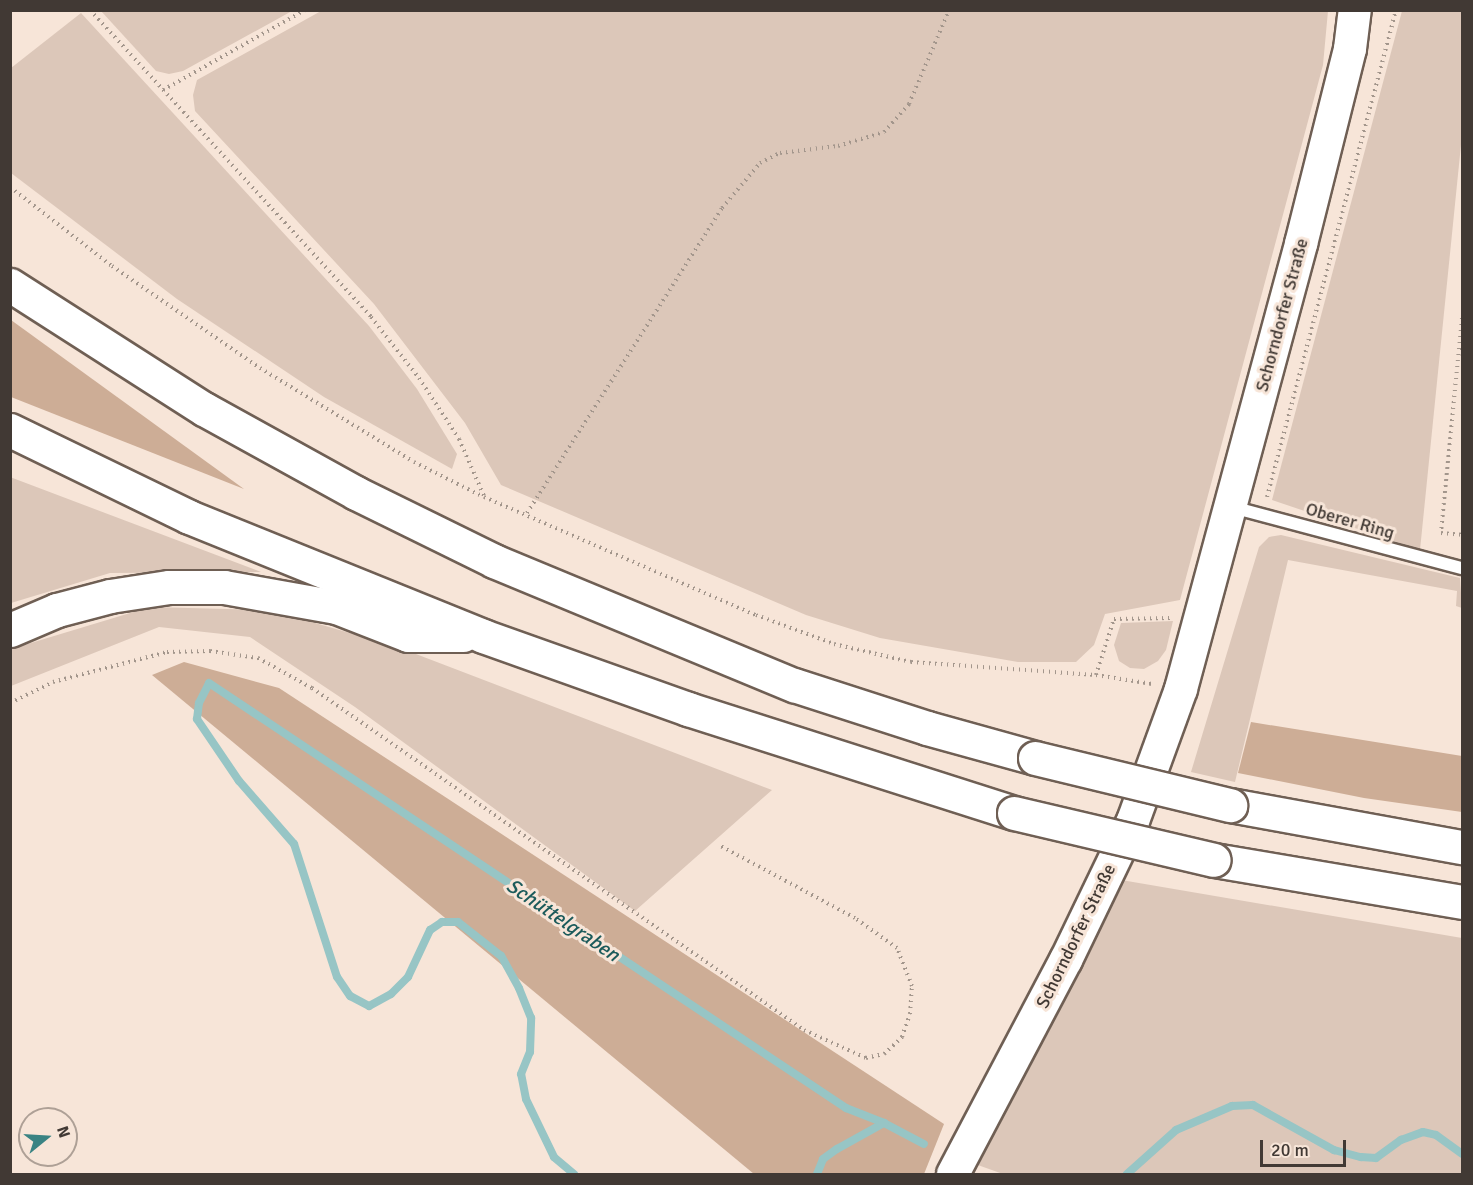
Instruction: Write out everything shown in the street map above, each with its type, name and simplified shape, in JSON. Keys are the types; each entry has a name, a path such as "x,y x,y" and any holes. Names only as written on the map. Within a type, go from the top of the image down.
{"highway":[{"path":"15,284 214,415 356,493 494,561 599,608 794,685 927,728 1035,758 1230,805 1462,847"},
{"path":"10,430 189,517 483,636 688,709 1014,813 1214,860 1462,902"},
{"path":"10,630 57,610 110,596 191,587 275,593 336,607 408,635 483,636"}],"main road":[{"name":"Schorndorfer Straße","path":"953,1174 1066,960 1133,820 1181,689 1228,506 1301,244 1350,49 1355,10"}],"lane":[{"name":"Oberer Ring","path":"1228,506 1462,568"}],"path":[{"path":"90,10 371,317 419,378 459,439 484,497"},
{"path":"163,90 305,10"},
{"path":"526,513 730,199 760,163 780,153 838,146 884,132 909,104 949,10"},
{"path":"1262,515 1396,10"},
{"path":"10,187 112,266 260,368 414,462 484,497 526,513 756,615 834,644 910,662 1096,675 1181,689"},
{"path":"1462,318 1441,533 1462,535"},
{"path":"1096,675 1114,619 1200,617"},
{"path":"10,703 53,682 167,651 210,651 258,658 312,688 804,1030 866,1058 884,1054 902,1037 910,1014 912,986 897,948 855,918 721,846"}],"shaded area":[{"path":"101,11 292,11 183,71 169,74 156,71"},
{"path":"321,11 1328,11 1323,65 1180,600 1105,614 1094,645 1076,662 1018,662 880,638 806,615 501,485 465,423 374,304 195,111 193,95 197,80"},
{"path":"1402,11 1462,11 1462,135 1420,550 1272,500"},
{"path":"81,13 369,326 417,389 457,454 452,469 324,397 177,299 11,173 11,68"},
{"path":"11,320 244,489 11,397"},
{"path":"10,477 261,572 110,573 11,603"},
{"path":"1281,535 1460,578 1462,608 1456,606 1457,591 1288,560 1235,782 1191,772 1259,547 1269,537"},
{"path":"150,607 270,610 395,646 772,790 635,911 355,707 250,637 159,627 11,686 11,649"},
{"path":"1173,621 1166,650 1158,661 1144,669 1130,668 1119,661 1114,645 1121,623"},
{"path":"184,662 279,688 944,1124 924,1174 754,1174 152,675"},
{"path":"1251,722 1462,756 1462,812 1364,798 1238,773"},
{"path":"1092,875 1462,938 1462,1174 1003,1174 975,1164"}],"waterway":[{"name":"Schüttelgraben","path":"574,1174 554,1157 526,1099 521,1074 530,1052 531,1018 519,988 501,956 458,922 442,922 430,930 408,977 391,994 369,1006 350,996 337,977 294,844 239,781 197,719 199,703 209,683 846,1108 884,1123 924,1144"},
{"path":"1127,1174 1176,1130 1232,1106 1253,1105 1334,1150 1361,1157 1376,1158 1401,1140 1423,1132 1436,1135 1462,1154"},
{"path":"817,1174 823,1159 884,1123"}]}
